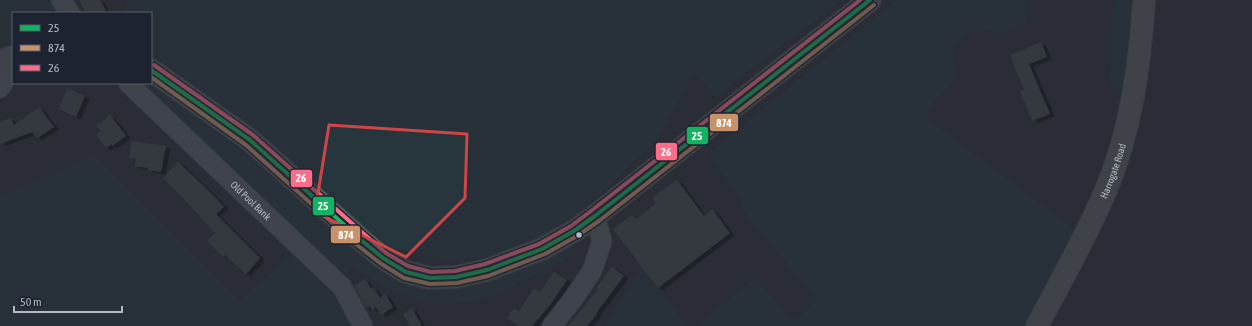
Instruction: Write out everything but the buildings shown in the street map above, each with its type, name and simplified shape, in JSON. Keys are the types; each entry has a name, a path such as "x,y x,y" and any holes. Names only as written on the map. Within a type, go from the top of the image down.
{"highway":[{"path":"152,71 250,140 383,258 406,272 430,278 456,277 487,270 542,249 574,231 870,0"},
{"name":"Harrogate Road","path":"1037,326 1075,255 1103,197 1120,151 1135,80 1144,0"}],"street":[{"path":"61,0 69,12"},
{"path":"0,88 3,84 6,59"},
{"name":"Old Pool Bank","path":"129,84 342,287 363,326"},
{"path":"552,326 592,271 602,241 595,216"}],"highlighted area":[{"path":"329,125 467,134 465,198 406,257 315,212"}],"shaded area":[{"path":"0,0 53,0 60,12 12,12 12,40 0,44"},
{"path":"127,0 842,0 717,95 694,73 657,140 577,215 522,248 487,256 452,261 392,248 345,212 174,69 152,56 152,12 125,12"},
{"path":"897,0 1026,0 1026,20 1000,32 972,28 954,45 956,78 935,99 924,117 1076,231 1025,326 698,326 755,278 793,322 818,300 745,213 742,200 708,154"},
{"path":"1116,0 1131,0 1123,91 1110,85"},
{"path":"141,84 152,84 439,287 568,242 575,254 564,261 499,293 467,302 436,304 383,285 352,267 341,276 326,265 284,216"},
{"path":"95,157 239,301 275,270 294,251 346,304 357,326 0,326 0,198"},
{"path":"642,267 687,326 605,326"}],"transit line":[{"name":"26","path":"154,65 253,135 386,253 408,266 431,272 455,271 485,264 539,244 571,226 860,0"},
{"name":"25","path":"152,71 250,140 383,258 406,272 430,278 456,277 487,270 542,249 574,231 870,0"},
{"name":"874","path":"152,78 246,145 357,245 380,263 404,278 430,284 457,283 488,276 545,254 577,236 599,221 874,5"}]}
